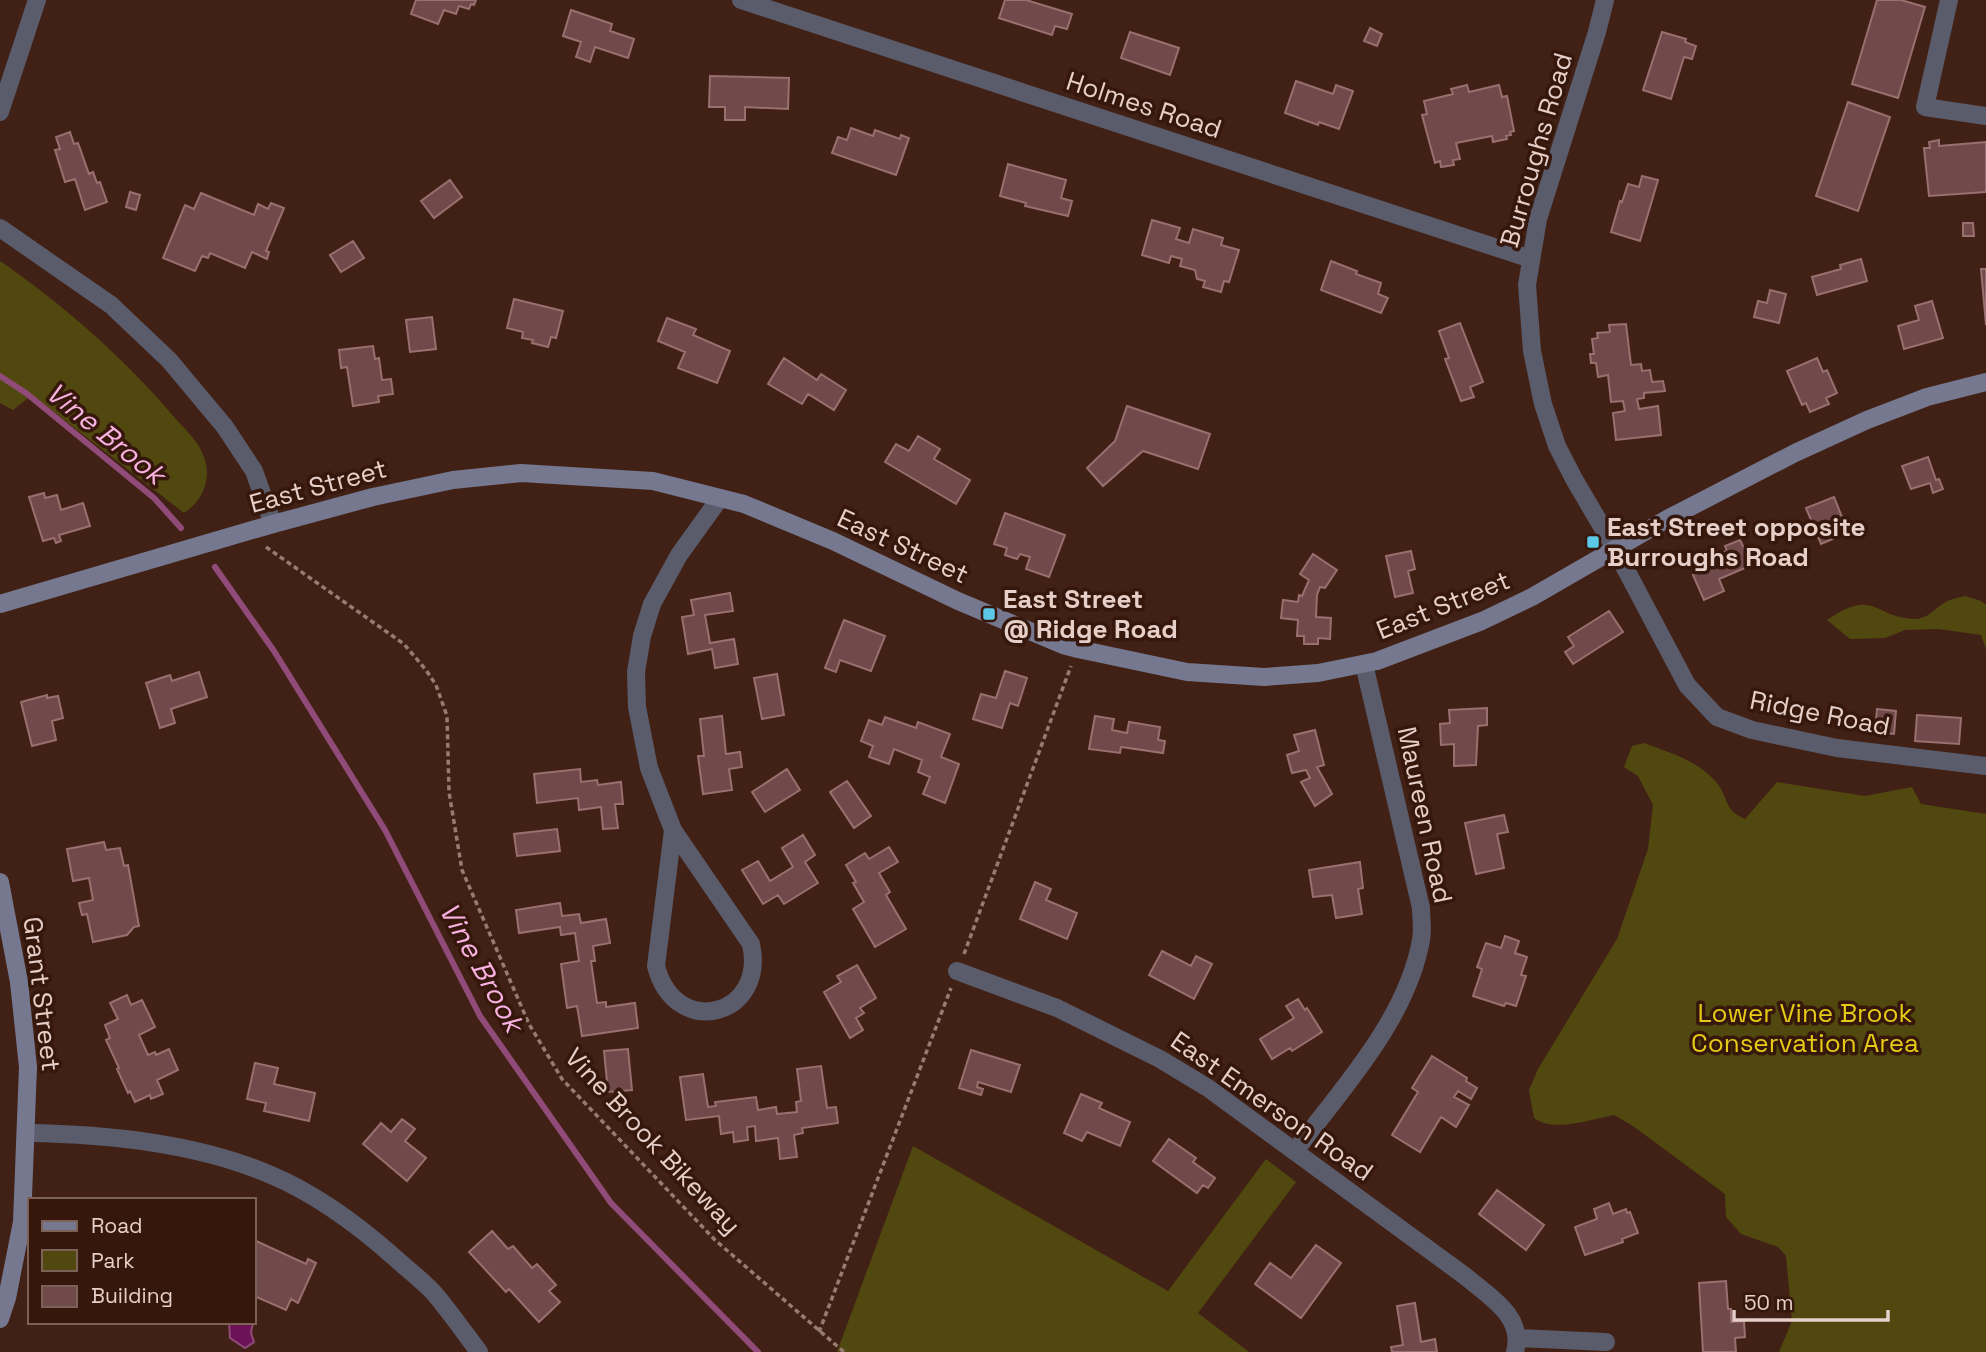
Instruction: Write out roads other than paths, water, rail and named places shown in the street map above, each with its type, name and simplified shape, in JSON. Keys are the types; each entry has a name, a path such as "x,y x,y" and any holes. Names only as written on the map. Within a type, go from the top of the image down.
{"street":[{"path":"0,112 37,0"},
{"name":"Holmes Road","path":"741,0 1531,259"},
{"name":"Burroughs Road","path":"1605,0 1538,219 1527,285 1532,351 1543,404 1557,446 1615,549"},
{"path":"1949,0 1925,107 1986,116"},
{"path":"0,228 111,305 169,360 225,427 254,471 273,524"},
{"name":"East Street","path":"0,604 273,524 428,484 521,473 653,481 744,504 833,541 958,601 1078,649 1187,673 1264,677 1318,673 1377,661 1482,621 1532,597 1667,519 1795,453 1867,420 1927,397 1986,382"},
{"path":"673,830 656,966 660,982 670,996 683,1006 699,1011 716,1010 732,1004 744,992 752,977 755,961 751,944 673,830 649,768 637,707 636,672 642,636 652,604 679,555 720,498"},
{"name":"Ridge Road","path":"1615,549 1687,685 1717,717 1752,730 1837,748 1986,766"},
{"name":"Maureen Road","path":"1295,1151 1362,1064 1396,1011 1411,978 1421,938 1421,908 1364,664"},
{"name":"Grant Street","path":"0,882 19,982 28,1068 22,1222 0,1320"},
{"name":"East Emerson Road","path":"957,971 1057,1008 1160,1059 1208,1088 1465,1276 1510,1315 1515,1323 1517,1345 1606,1342"},
{"path":"26,1133 73,1133 150,1144 219,1157 272,1175 323,1203 373,1238 432,1291 479,1352"}],"waterway":[{"name":"Vine Brook","path":"0,376 26,393 154,498 181,528"},
{"name":"Vine Brook","path":"215,567 274,651 385,830 480,1016 611,1203 758,1352"}],"place":[{"name":"East Street opposite Burroughs Road","path":"1593,542"},
{"name":"East Street @ Ridge Road","path":"989,614"}],"park label":[{"name":"Lower Vine Brook Conservation Area","path":"1805,1028"}]}
